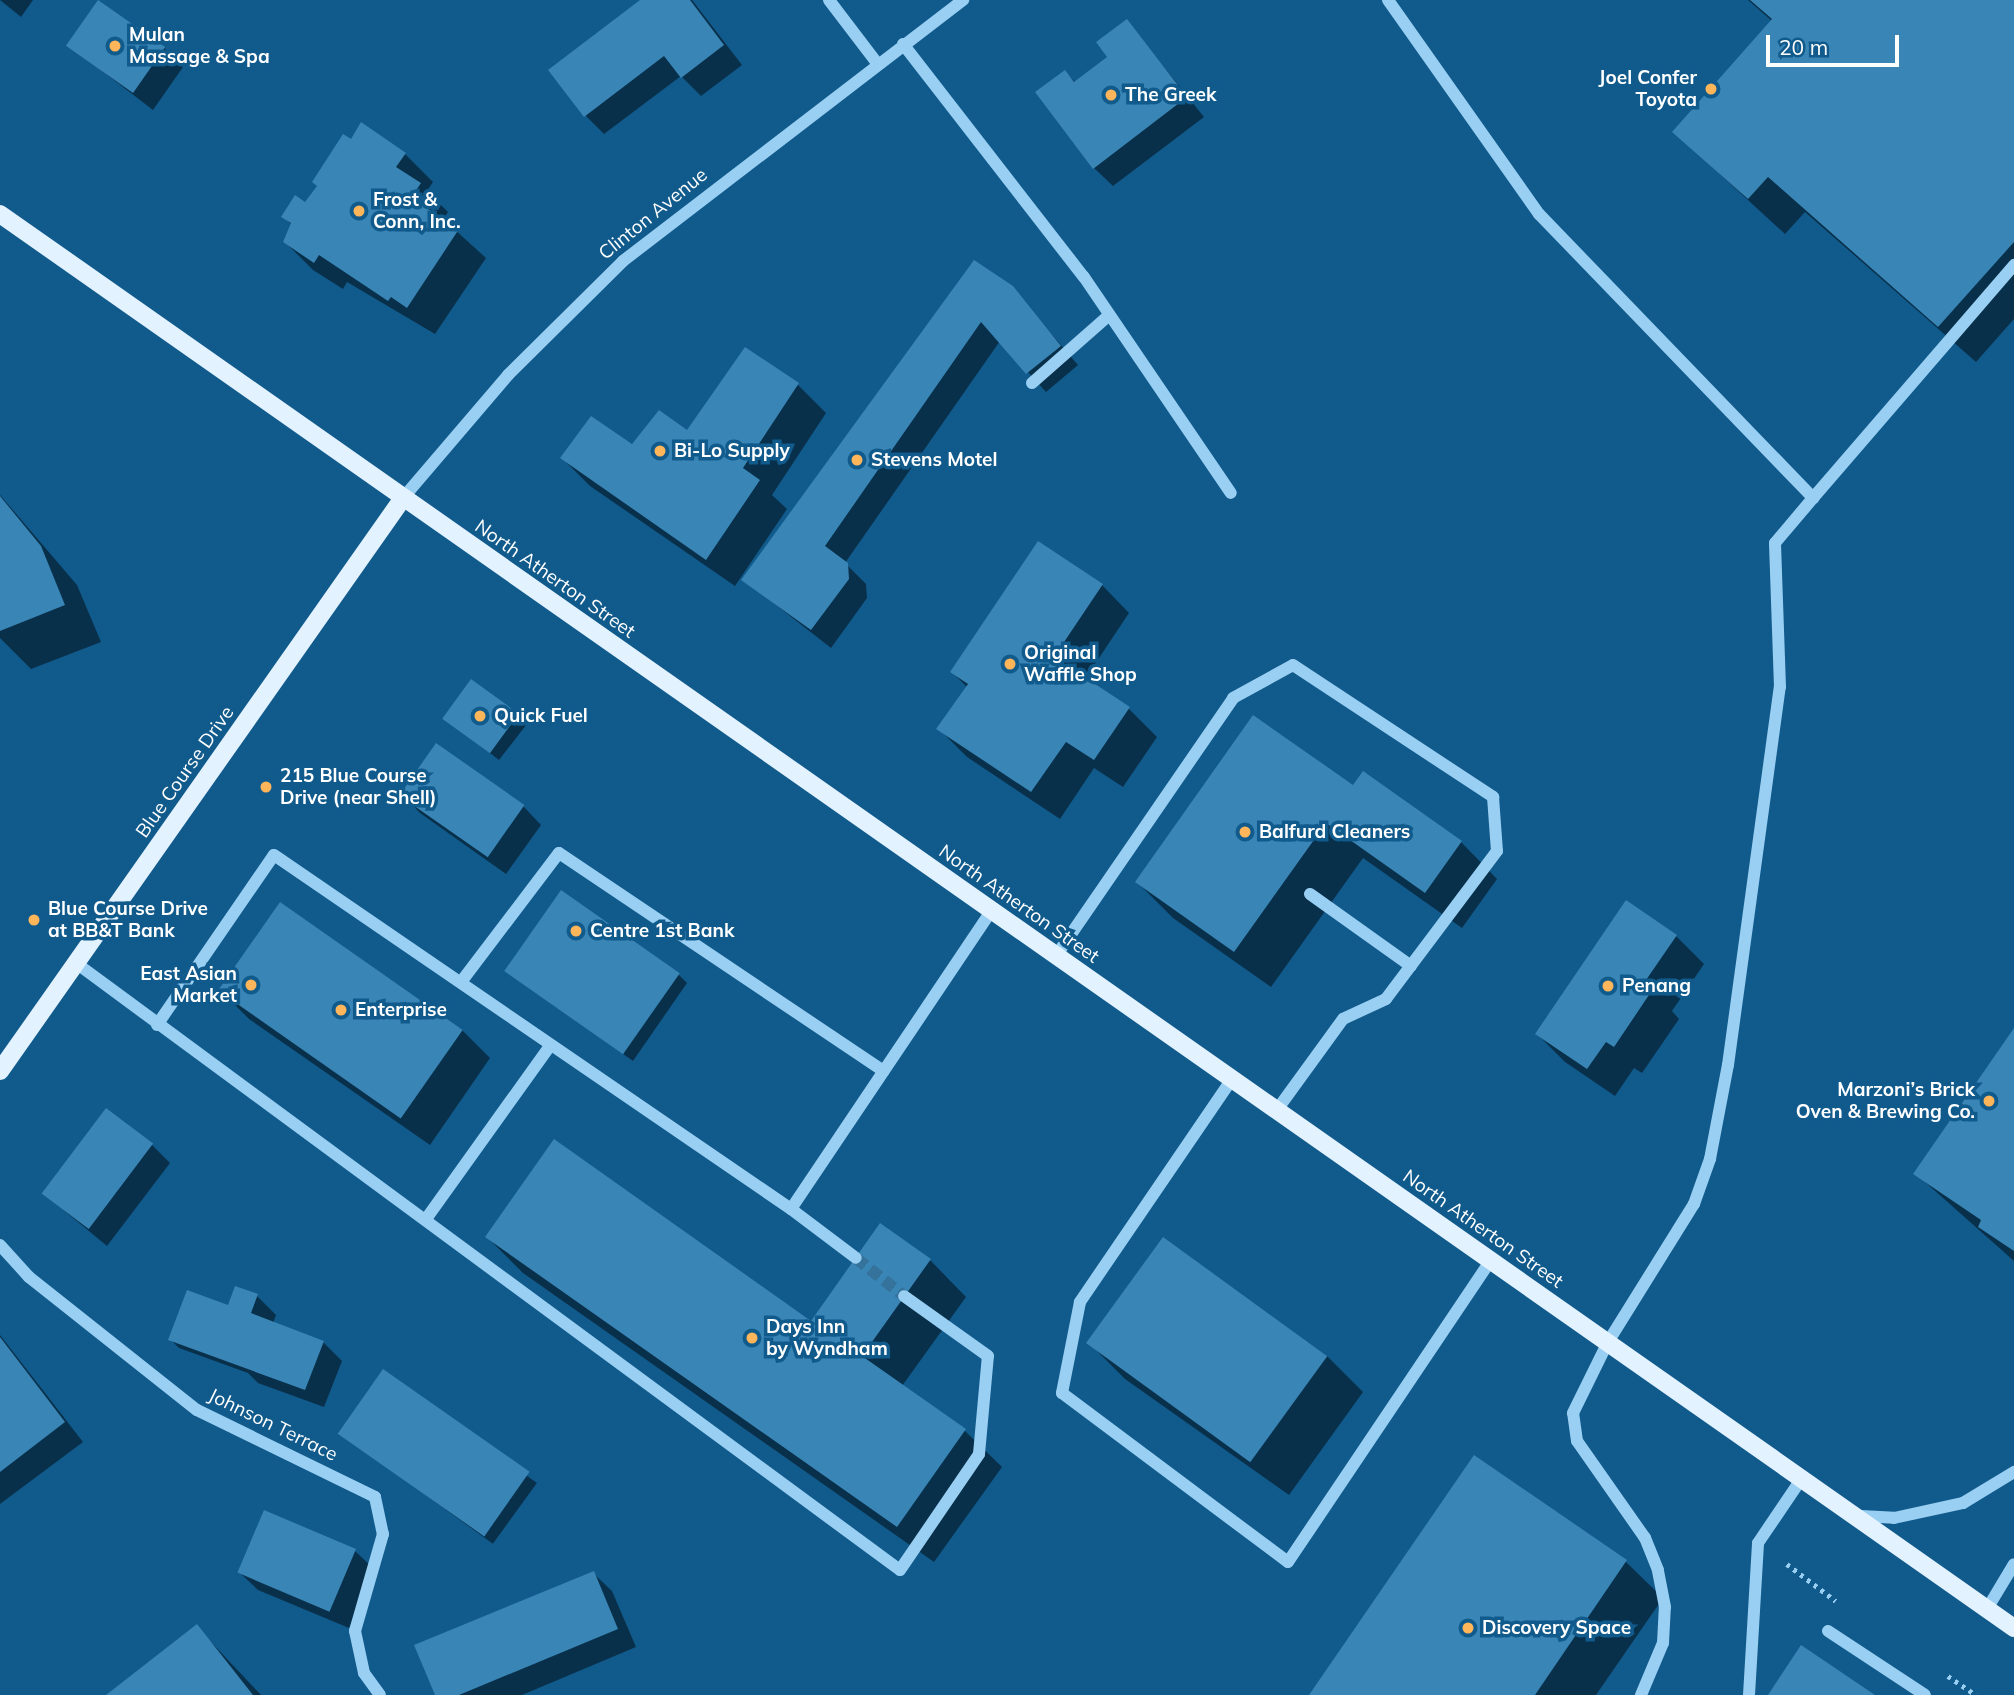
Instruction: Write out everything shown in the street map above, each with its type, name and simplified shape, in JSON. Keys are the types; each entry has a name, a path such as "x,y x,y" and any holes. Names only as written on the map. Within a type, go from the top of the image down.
{"main road":[{"name":"North Atherton Street","path":"0,214 2014,1628"},
{"name":"Blue Course Drive","path":"0,1071 403,498"}],"street":[{"path":"829,0 877,63"},
{"name":"Clinton Avenue","path":"403,498 508,375 623,261 877,63 963,0"},
{"path":"1388,0 1539,214 1813,498"},
{"path":"903,44 1109,315 1231,493"},
{"path":"1641,1695 1663,1643 1665,1607 1658,1570 1645,1538 1584,1453 1573,1413 1608,1342 1694,1204 1710,1159 1728,1065 1780,687 1775,543 2014,265"},
{"path":"1032,383 1109,315"},
{"path":"1056,956 1233,698 1293,665 1493,797 1497,851 1386,999 1343,1019 1277,1110"},
{"path":"461,982 559,853 884,1071"},
{"path":"157,1025 274,855 461,982 550,1047 791,1209 856,1258"},
{"path":"1310,894 1411,966"},
{"path":"791,1209 992,910"},
{"path":"76,963 900,1570 979,1454 988,1356 904,1296"},
{"path":"426,1219 550,1047"},
{"path":"1232,1079 1080,1302 1062,1393 1288,1562 1491,1261"},
{"name":"Johnson Terrace","path":"0,1245 29,1277 197,1410 375,1497 383,1534 355,1631 363,1673 380,1695"},
{"path":"1853,1514 1875,1520 1941,1509 1982,1493 2014,1472"},
{"path":"1749,1695 1758,1543 1802,1478"},
{"path":"1987,1609 2014,1564"},
{"path":"1828,1631 1925,1695"}],"path":[{"path":"1779,1558 1835,1601"}],"building":[{"name":"Mulan Massage & Spa","path":"98,0 165,47 133,93 66,46"},
{"path":"640,0 690,0 724,45 681,78 664,56 584,117 548,70"},
{"path":"1750,0 2014,0 2014,242 1938,327 1768,177 1748,199 1672,132 1772,19"},
{"name":"The Greek","path":"1127,19 1187,97 1093,169 1035,92 1065,70 1074,82 1107,57 1096,42"},
{"name":"Frost & Conn, Inc.","path":"361,122 406,153 396,167 421,183 415,192 426,200 422,205 459,229 407,308 391,297 388,301 319,255 314,263 283,242 291,223 281,217 295,195 305,202 317,186 312,182 343,134 351,139"},
{"name":"Stevens Motel","path":"974,260 1013,286 1061,346 1026,374 981,322 825,546 848,563 849,579 811,630 741,580"},
{"name":"Bi-Lo Supply","path":"745,347 799,383 743,468 760,480 706,560 560,458 591,416 632,444 659,410 687,430"},
{"path":"0,496 41,546 65,605 0,631"},
{"name":"Original Waffle Shop","path":"1038,541 1103,584 1054,657 1130,707 1094,760 1066,742 1031,792 936,729 968,684 950,672"},
{"name":"Quick Fuel","path":"471,679 519,714 490,753 442,719"},
{"name":"Balfurd Cleaners","path":"1253,715 1353,785 1363,771 1462,841 1425,893 1326,823 1234,952 1135,882"},
{"path":"436,743 524,805 488,857 399,795"},
{"name":"Centre 1st Bank","path":"561,890 680,973 623,1054 504,971"},
{"name":"Penang","path":"1626,900 1677,935 1644,983 1653,989 1614,1047 1606,1042 1587,1069 1535,1034"},
{"name":"Enterprise","path":"280,902 463,1030 401,1118 218,990"},
{"name":"Marzoni’s Brick Oven & Brewing Co.","path":"2014,1028 2014,1251 1978,1227 1981,1220 1913,1174"},
{"path":"106,1108 153,1144 89,1229 42,1193"},
{"name":"Days Inn by Wyndham","path":"554,1139 811,1321 880,1223 931,1259 862,1356 966,1429 897,1527 485,1237"},
{"path":"1163,1237 1327,1356 1250,1462 1086,1343"},
{"path":"235,1286 258,1294 251,1313 324,1341 305,1390 168,1340 187,1290 228,1305"},
{"path":"0,1337 65,1422 0,1472"},
{"path":"383,1369 530,1472 484,1536 338,1434"},
{"name":"Discovery Space","path":"1474,1455 1627,1560 1535,1695 1309,1695"},
{"path":"264,1510 356,1549 329,1612 237,1573"},
{"path":"594,1571 618,1629 459,1695 435,1695 414,1645"},
{"path":"197,1624 253,1695 106,1695"},
{"path":"1801,1645 1875,1695 1768,1695"}],"tunnel":[{"path":"856,1258 904,1296"}],"place":[{"name":"Mulan Massage & Spa","path":"115,46"},
{"name":"Joel Confer Toyota","path":"1711,89"},
{"name":"The Greek","path":"1111,95"},
{"name":"Frost & Conn, Inc.","path":"359,211"},
{"name":"Bi-Lo Supply","path":"660,451"},
{"name":"Stevens Motel","path":"857,460"},
{"name":"Original Waffle Shop","path":"1010,664"},
{"name":"Quick Fuel","path":"480,716"},
{"name":"215 Blue Course Drive (near Shell)","path":"266,787"},
{"name":"Balfurd Cleaners","path":"1245,832"},
{"name":"Blue Course Drive at BB&T Bank","path":"34,920"},
{"name":"Centre 1st Bank","path":"576,931"},
{"name":"East Asian Market","path":"251,985"},
{"name":"Penang","path":"1608,986"},
{"name":"Enterprise","path":"341,1010"},
{"name":"Marzoni’s Brick Oven & Brewing Co.","path":"1989,1101"},
{"name":"Days Inn by Wyndham","path":"752,1338"},
{"name":"Discovery Space","path":"1468,1628"}]}
